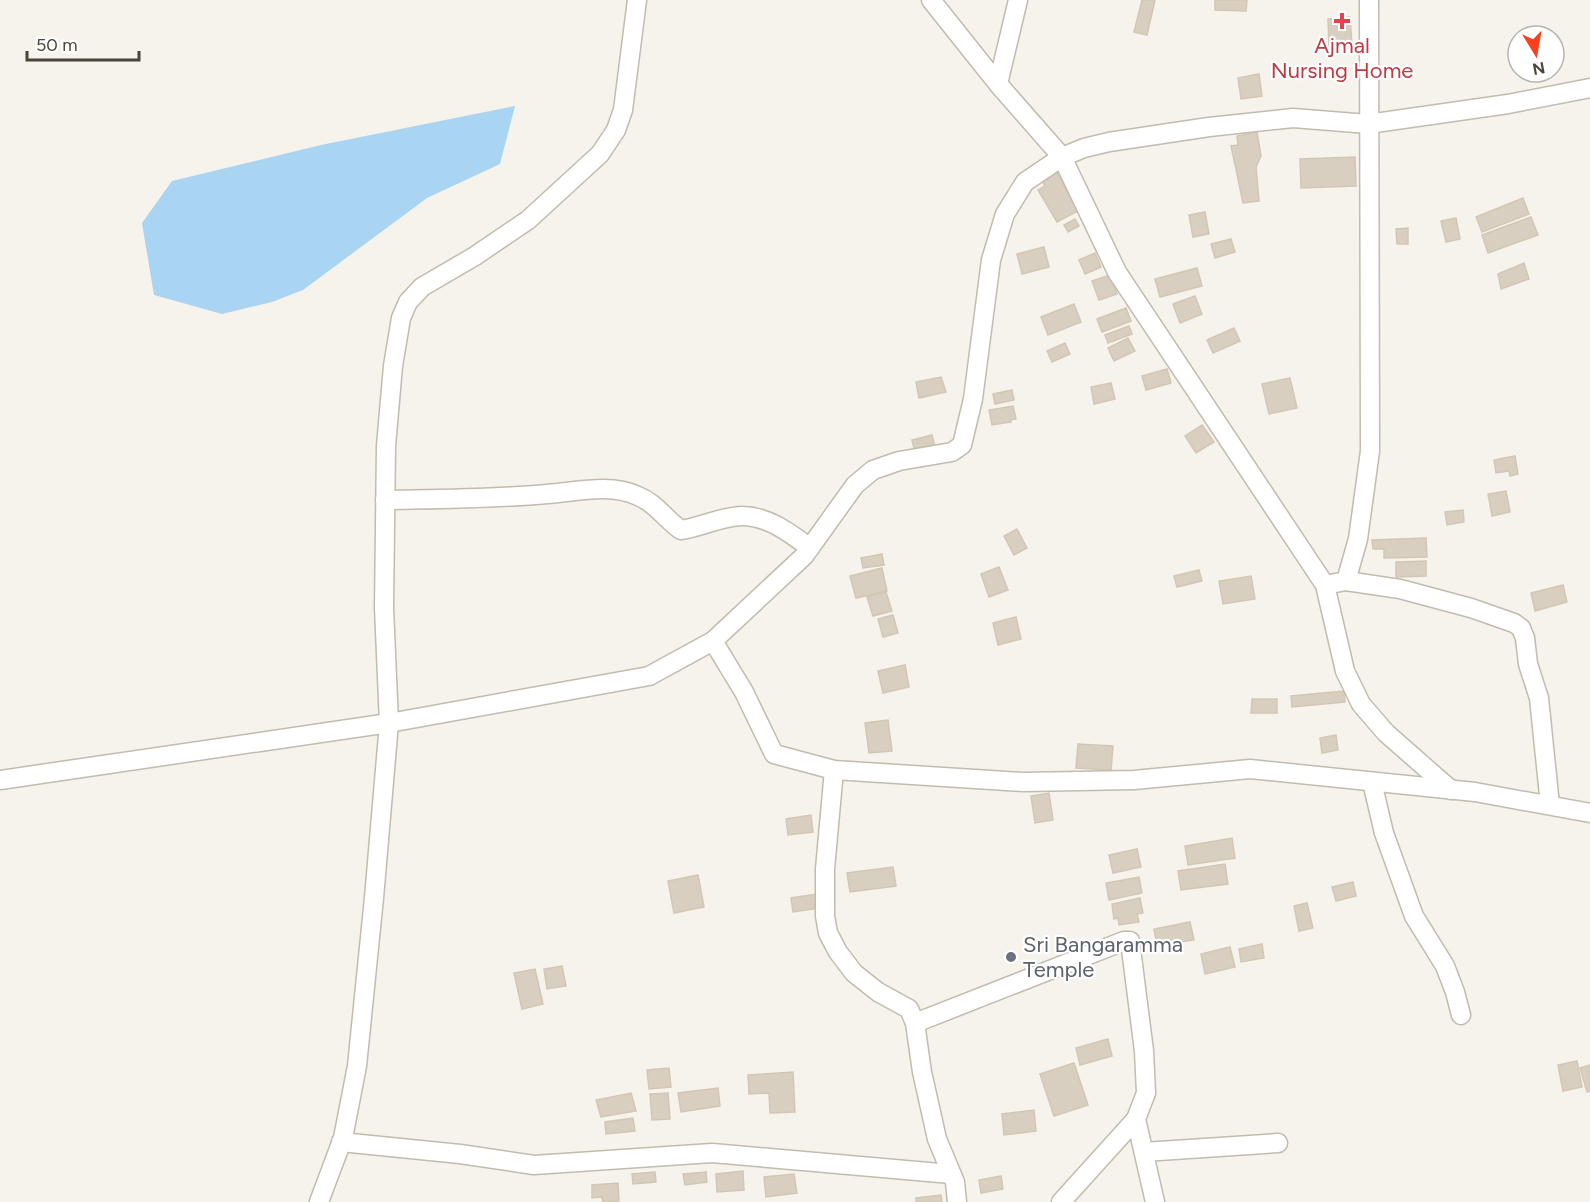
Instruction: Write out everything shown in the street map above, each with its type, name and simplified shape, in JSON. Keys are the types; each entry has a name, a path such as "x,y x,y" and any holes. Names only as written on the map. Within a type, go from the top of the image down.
{"street":[{"path":"319,1202 341,1142 357,1066 374,898 389,723 384,608 386,446 393,366 401,318 408,302 422,287 475,256 528,220 600,154 616,130 623,110 638,0"},
{"path":"930,0 998,84 1062,157 1117,272 1325,585 1345,670 1361,704 1386,733 1451,790"},
{"path":"998,84 1018,0"},
{"path":"1346,581 1358,539 1370,451 1369,0"},
{"path":"0,780 389,723 649,676 713,641 804,556 855,485 873,470 899,461 952,452 962,445 973,399 991,260 1005,214 1025,182 1062,157 1083,148 1109,142 1209,127 1293,118 1368,124 1497,106 1590,88"},
{"path":"385,500 548,494 590,489 620,490 651,503 681,530 741,516 772,524 787,531 810,548"},
{"path":"1325,585 1346,581 1400,589 1471,608 1514,623 1521,628 1525,638 1528,664 1539,698 1550,806"},
{"path":"713,641 744,692 774,754 834,770 1034,782 1134,780 1251,769 1451,790 1590,813"},
{"path":"834,770 825,869 825,916 828,933 838,952 854,973 878,992 909,1009 915,1023 922,1072 937,1139 955,1182 957,1202"},
{"path":"1372,782 1384,834 1414,916 1445,966 1461,1015"},
{"path":"915,1023 1124,941 1130,941 1144,1051 1146,1093 1137,1119 1061,1202"},
{"path":"1137,1119 1155,1202"},
{"path":"341,1142 460,1154 534,1165 712,1153 951,1174"},
{"path":"1144,1152 1278,1143"}],"water":[{"path":"515,106 500,164 427,198 303,290 272,302 222,314 154,295 142,223 172,181 321,145"}],"building":[{"path":"1142,0 1155,0 1147,35 1134,32"},
{"path":"1215,0 1247,0 1246,11 1215,10"},
{"path":"1350,17 1352,44 1329,46 1328,19"},
{"path":"1259,74 1262,96 1241,99 1238,78"},
{"path":"1257,132 1261,156 1256,167 1259,201 1243,203 1231,146 1238,145 1237,136"},
{"path":"1355,157 1356,186 1301,188 1300,159"},
{"path":"1056,171 1078,211 1057,222 1038,190 1045,186 1041,179"},
{"path":"1523,198 1529,214 1482,232 1476,217"},
{"path":"1205,212 1209,234 1193,237 1189,215"},
{"path":"1531,217 1538,235 1488,253 1482,235"},
{"path":"1456,218 1460,239 1446,242 1441,221"},
{"path":"1075,219 1079,226 1068,232 1064,225"},
{"path":"1408,228 1408,244 1397,244 1396,229"},
{"path":"1231,239 1235,252 1215,258 1211,244"},
{"path":"1044,247 1049,267 1022,274 1017,254"},
{"path":"1095,253 1101,267 1085,274 1079,260"},
{"path":"1524,263 1529,279 1501,289 1498,274"},
{"path":"1197,268 1202,286 1160,297 1155,279"},
{"path":"1110,275 1117,294 1099,300 1092,281"},
{"path":"1195,296 1202,314 1180,323 1173,304"},
{"path":"1074,304 1081,322 1048,335 1041,317"},
{"path":"1126,308 1131,321 1102,332 1097,319"},
{"path":"1129,326 1132,334 1108,343 1105,335"},
{"path":"1234,328 1240,341 1213,353 1207,340"},
{"path":"1128,338 1135,351 1114,361 1108,348"},
{"path":"1065,343 1070,354 1052,362 1047,351"},
{"path":"1167,369 1171,383 1146,390 1142,376"},
{"path":"941,377 946,392 919,398 916,382"},
{"path":"1290,378 1297,408 1269,414 1262,384"},
{"path":"1111,383 1115,399 1094,404 1091,387"},
{"path":"1012,390 1014,400 995,404 993,394"},
{"path":"1013,406 1016,419 992,425 989,410"},
{"path":"1202,425 1214,442 1196,453 1185,436"},
{"path":"932,435 936,451 916,456 912,440"},
{"path":"1515,456 1518,474 1510,476 1509,471 1496,473 1494,460"},
{"path":"1506,491 1510,512 1492,516 1488,494"},
{"path":"1463,510 1464,522 1447,525 1445,512"},
{"path":"1017,529 1027,548 1014,555 1004,536"},
{"path":"1426,538 1427,557 1384,558 1384,549 1373,549 1372,540"},
{"path":"882,554 884,565 863,568 861,558"},
{"path":"1426,561 1426,576 1396,577 1396,562"},
{"path":"999,567 1008,590 989,597 981,574"},
{"path":"882,568 887,591 856,598 850,576"},
{"path":"1199,570 1202,581 1177,587 1174,576"},
{"path":"1251,576 1255,599 1223,604 1219,581"},
{"path":"1563,585 1567,602 1535,611 1531,593"},
{"path":"886,592 892,611 873,616 867,597"},
{"path":"893,615 898,633 883,637 878,619"},
{"path":"1016,617 1021,639 998,645 993,623"},
{"path":"905,665 909,687 883,693 878,671"},
{"path":"1344,691 1345,702 1292,707 1291,696"},
{"path":"1252,699 1277,699 1277,713 1251,713"},
{"path":"888,720 892,751 869,753 865,723"},
{"path":"1336,735 1338,750 1322,753 1320,738"},
{"path":"1078,744 1113,746 1111,770 1076,768"},
{"path":"1049,793 1053,820 1035,823 1031,796"},
{"path":"811,815 813,832 788,835 786,819"},
{"path":"1232,838 1235,858 1188,865 1185,846"},
{"path":"1137,849 1141,867 1113,873 1109,855"},
{"path":"1225,864 1228,884 1181,890 1178,871"},
{"path":"893,867 896,886 850,892 847,873"},
{"path":"698,875 704,907 674,913 668,881"},
{"path":"1139,877 1142,893 1109,900 1106,883"},
{"path":"1353,882 1356,896 1336,901 1332,887"},
{"path":"817,894 819,908 793,912 791,898"},
{"path":"1140,898 1143,913 1137,914 1139,922 1119,925 1118,918 1114,919 1112,904"},
{"path":"1307,903 1313,928 1299,931 1294,906"},
{"path":"1190,922 1194,940 1157,946 1154,929"},
{"path":"1262,944 1264,958 1241,962 1239,949"},
{"path":"1230,947 1235,967 1205,974 1201,954"},
{"path":"562,966 566,986 547,989 544,969"},
{"path":"535,969 543,1004 522,1009 514,973"},
{"path":"1108,1039 1112,1056 1080,1065 1076,1048"},
{"path":"1577,1061 1582,1087 1563,1091 1558,1065"},
{"path":"1074,1063 1088,1105 1054,1116 1040,1074"},
{"path":"1590,1065 1590,1091 1587,1092 1580,1068"},
{"path":"669,1068 671,1087 649,1089 647,1070"},
{"path":"793,1072 795,1112 770,1113 769,1093 749,1094 748,1075"},
{"path":"718,1088 720,1106 681,1112 678,1093"},
{"path":"631,1093 636,1111 601,1117 596,1100"},
{"path":"668,1093 670,1119 652,1120 650,1094"},
{"path":"1034,1110 1036,1131 1004,1135 1002,1114"},
{"path":"633,1118 635,1131 606,1134 605,1122"},
{"path":"743,1171 744,1190 717,1192 716,1174"},
{"path":"655,1172 656,1182 633,1184 632,1174"},
{"path":"706,1172 707,1182 685,1185 683,1174"},
{"path":"794,1174 797,1193 766,1197 764,1177"},
{"path":"1001,1176 1003,1189 981,1193 979,1180"},
{"path":"618,1183 619,1201 603,1202 602,1197 592,1198 592,1185"},
{"path":"941,1195 942,1202 916,1202 916,1198"}],"place":[{"name":"Ajmal Nursing Home","path":"1342,21"},
{"name":"Sri Bangaramma Temple","path":"1011,957"}]}
